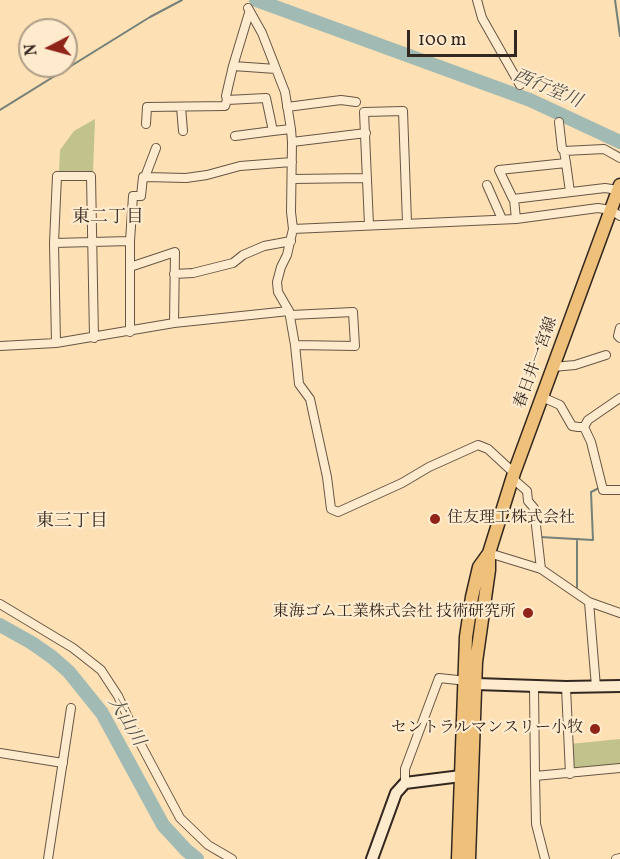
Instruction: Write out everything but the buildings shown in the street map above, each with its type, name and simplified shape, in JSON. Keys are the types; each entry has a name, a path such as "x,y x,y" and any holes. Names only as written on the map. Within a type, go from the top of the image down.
{"main road":[{"name":"春日井一宮線","path":"469,859 477,654 489,570 489,553 513,476 553,366 615,213 619,188"},
{"name":"春日井一宮線","path":"458,859 466,637 479,567 489,553"}],"street":[{"path":"477,0 482,18 520,85"},
{"path":"146,124 147,107 225,105 249,10 262,33 285,92 292,142 291,212 293,229 288,255 281,267 277,282 278,292 290,313 299,384 310,399 332,509 338,512 478,445 488,449 527,491 528,501 534,508 541,569"},
{"path":"233,66 276,69"},
{"path":"227,100 266,98 273,131"},
{"path":"287,107 341,100 356,102"},
{"path":"181,107 183,131"},
{"path":"369,225 364,112 403,111 407,223"},
{"path":"559,122 570,192"},
{"path":"235,136 291,129"},
{"path":"292,142 366,133"},
{"path":"130,332 130,241 134,196 141,196 143,177 145,177 156,148"},
{"path":"564,151 604,149 620,158"},
{"path":"145,177 186,178 240,166 292,162"},
{"path":"516,219 514,199 499,170 566,164"},
{"path":"56,344 54,243 57,176 92,176 93,338"},
{"path":"292,179 367,178"},
{"path":"487,185 502,219"},
{"path":"514,199 619,188"},
{"path":"293,229 516,219 598,208 615,213"},
{"path":"54,243 130,241"},
{"path":"174,274 193,273 233,263 243,255 264,246 291,241"},
{"path":"130,267 174,252 174,323"},
{"path":"0,346 56,344 174,323 290,313 353,312 355,346 295,345"},
{"path":"620,328 618,336 620,338"},
{"path":"553,366 575,365 606,355"},
{"path":"542,397 560,405 572,426 584,426"},
{"path":"584,426 588,420 620,400"},
{"path":"584,426 591,442 603,490 620,490"},
{"path":"489,553 541,569 590,602 620,613"},
{"path":"590,602 596,687"},
{"path":"0,604 73,648 101,670 118,696 180,818 208,845 232,859"},
{"path":"405,783 405,769 439,678 463,680 476,684 534,687 620,686"},
{"path":"534,687 536,824 544,859"},
{"path":"566,687 570,774"},
{"path":"48,859 71,708"},
{"path":"0,753 63,763"},
{"path":"535,776 620,768"},
{"path":"372,859 396,793 405,783 460,776"}],"green space":[{"path":"95,119 93,172 59,172 60,150 74,131"},
{"path":"620,739 620,765 572,770 570,744"}],"waterway":[{"path":"0,110 150,17 182,0"},
{"name":"西行堂川","path":"256,0 530,100 620,142"},
{"path":"615,0 620,36"},
{"path":"540,537 593,540 591,492 599,488"},
{"path":"577,539 577,588"},
{"name":"大山川","path":"0,625 32,643 69,672 102,713 163,825 197,859"}],"place":[{"name":"住友理工株式会社","path":"435,519"},
{"name":"東海ゴム工業株式会社 技術研究所","path":"528,613"},
{"name":"セントラルマンスリー小牧","path":"595,729"}],"district":[{"name":"東二丁目","path":"108,219"},
{"name":"東三丁目","path":"72,523"}]}
